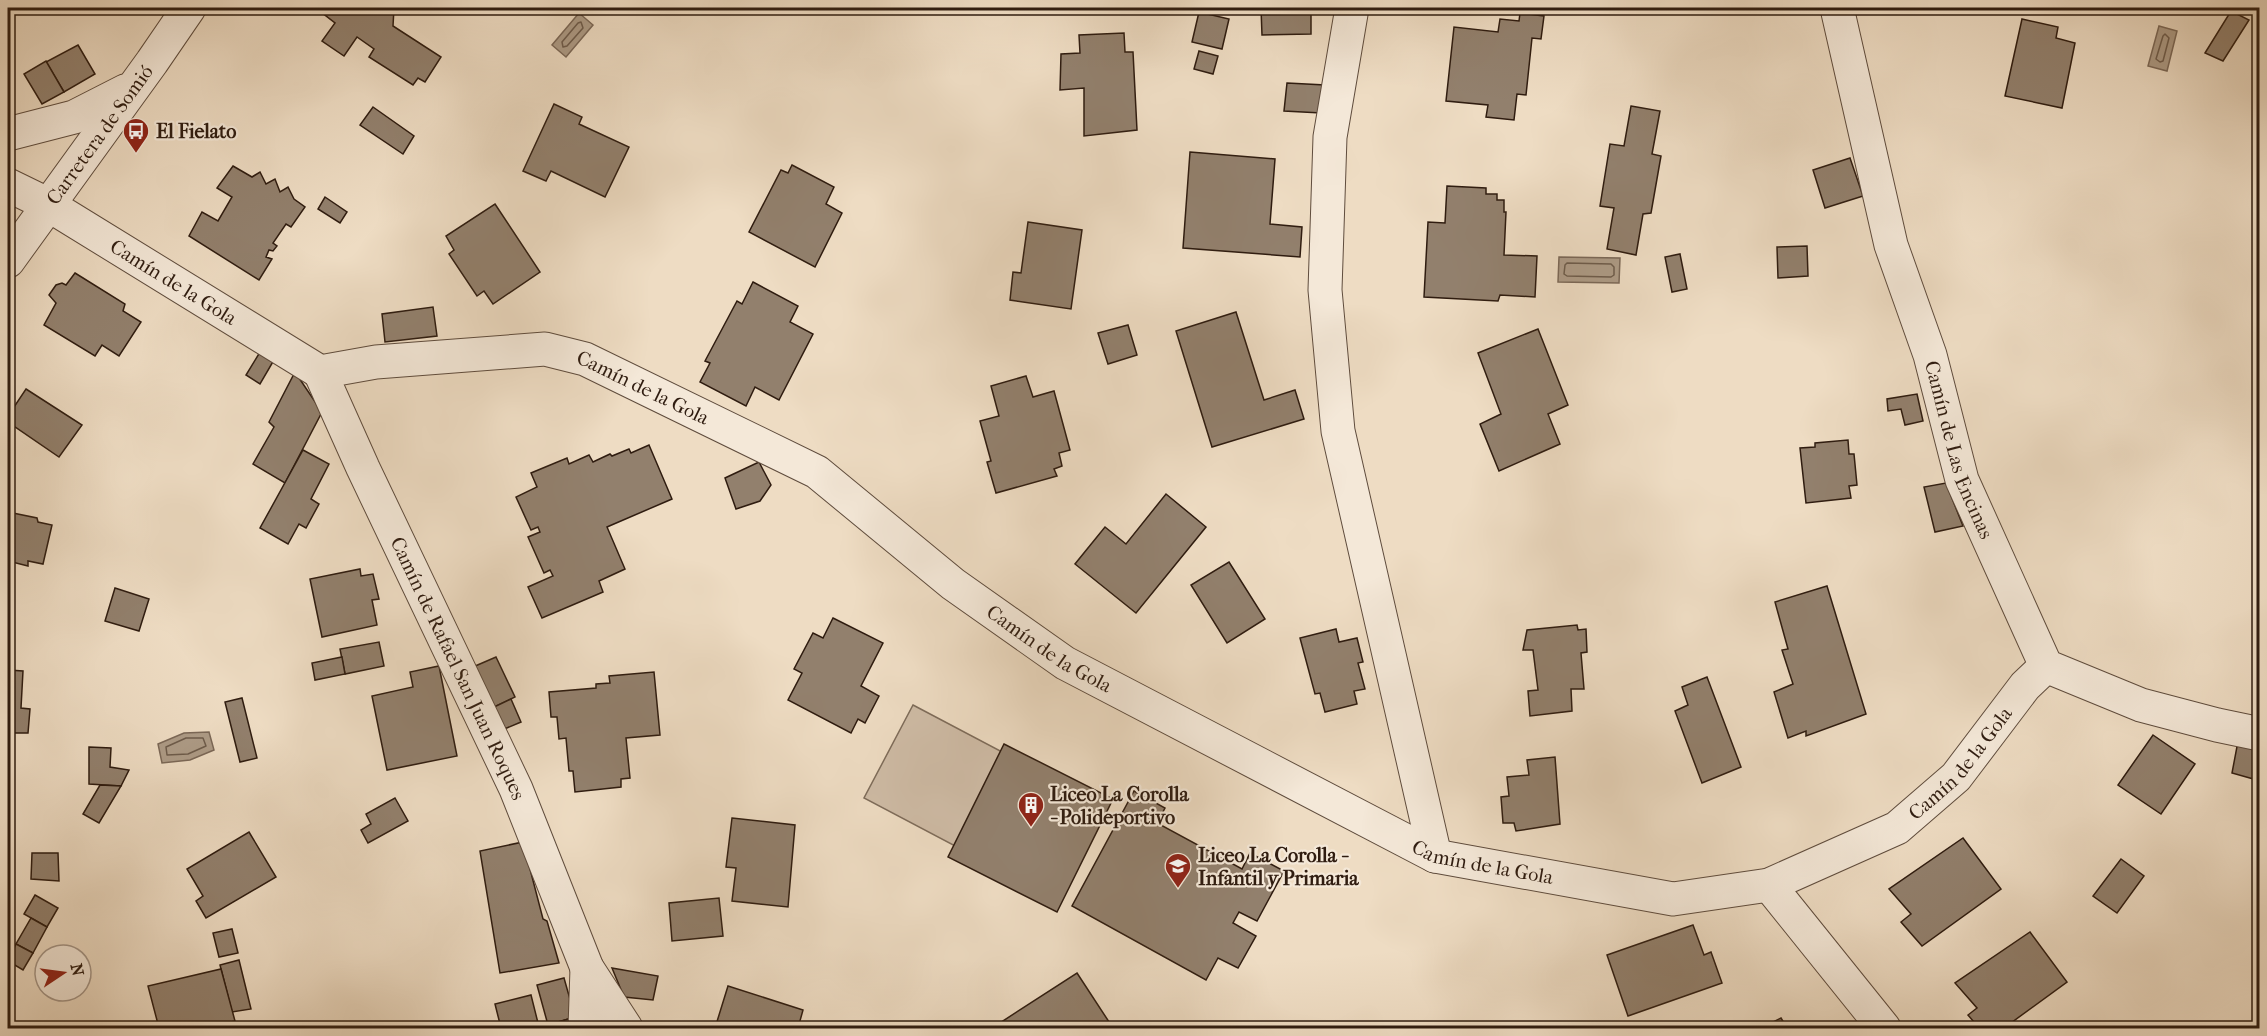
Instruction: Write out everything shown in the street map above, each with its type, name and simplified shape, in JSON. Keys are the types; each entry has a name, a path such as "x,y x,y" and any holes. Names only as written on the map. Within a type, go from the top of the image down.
{"street":[{"name":"Carretera de Somió","path":"8,261 189,8"},
{"path":"1353,8 1330,137 1325,290 1338,431 1436,856"},
{"name":"Camín de Las Encinas","path":"1837,8 1891,245 1930,355 1962,480 2046,666"},
{"path":"8,134 74,117 132,87"},
{"name":"Camín de la Gola","path":"8,185 47,204 320,372 376,362 545,349 585,359 817,472 953,584 1065,663 1436,856 1673,899 1769,885 1897,828 1956,777 2025,686 2046,666"},
{"name":"Camín de Rafael San Juan Roques","path":"320,372 363,468 516,789 587,968 626,1029"},
{"path":"2046,666 2141,705 2259,734"},
{"path":"1769,885 1884,1029"},
{"name":"Camín de Rafael San Juan Roques","path":"585,1029 587,968"}],"shaded area":[{"path":"913,705 1101,804 1052,897 864,798"}],"water":[{"path":"579,13 593,25 566,57 552,45"},
{"path":"2159,26 2177,31 2167,71 2148,66"},
{"path":"1559,257 1620,258 1619,283 1558,282"},
{"path":"209,732 214,750 190,760 162,763 158,744 184,733"}],"building":[{"path":"324,8 365,8 372,13 385,8 394,8 393,26 441,57 425,82 418,78 413,85 369,57 374,49 357,37 344,56 322,41 335,23 321,12"},
{"path":"1261,8 1311,8 1311,34 1262,35"},
{"path":"2231,11 2249,20 2223,61 2205,53"},
{"path":"1199,12 1229,19 1222,49 1192,42"},
{"path":"1520,13 1544,16 1541,39 1532,38 1526,95 1517,94 1514,120 1486,117 1488,105 1446,101 1454,27 1498,32 1500,19 1519,21"},
{"path":"2022,19 2058,27 2056,38 2075,43 2062,108 2005,96"},
{"path":"1124,33 1125,52 1133,52 1137,130 1084,136 1084,88 1060,90 1061,54 1080,53 1079,35"},
{"path":"78,45 95,74 64,92 46,62"},
{"path":"1199,51 1218,56 1213,74 1194,69"},
{"path":"46,61 64,92 42,104 24,74"},
{"path":"1287,83 1325,85 1321,113 1284,111"},
{"path":"554,104 582,117 579,124 629,147 605,197 551,171 546,181 523,171"},
{"path":"1631,106 1660,111 1652,154 1661,156 1651,213 1643,214 1636,255 1607,249 1614,208 1600,206 1610,144 1624,146"},
{"path":"373,107 414,136 403,154 360,125"},
{"path":"1190,152 1275,159 1270,224 1302,227 1300,257 1183,248"},
{"path":"1850,158 1863,196 1825,208 1813,170"},
{"path":"792,165 834,187 826,204 842,213 815,267 749,232 781,170 788,173"},
{"path":"233,166 252,177 260,172 266,184 275,179 280,192 288,187 294,199 305,207 291,227 286,224 273,243 277,246 273,251 269,250 266,257 272,259 259,280 189,236 202,212 218,221 232,197 217,188"},
{"path":"1447,186 1486,188 1486,194 1497,194 1497,200 1504,200 1504,212 1506,212 1504,255 1537,256 1535,297 1500,295 1498,301 1424,297 1428,222 1445,223"},
{"path":"325,197 347,212 340,223 318,209"},
{"path":"495,204 540,272 493,304 484,291 477,296 449,254 454,250 446,236"},
{"path":"1028,222 1082,230 1071,309 1010,300 1013,272 1021,273"},
{"path":"1807,246 1808,276 1778,278 1777,247"},
{"path":"1680,254 1687,289 1672,292 1665,257"},
{"path":"75,273 125,304 123,311 141,322 119,356 102,345 95,356 44,325 56,303 49,295 56,285 62,283 66,285"},
{"path":"753,282 798,306 790,322 813,334 779,400 755,387 746,406 700,382 710,363 705,361 737,301 742,304"},
{"path":"433,307 437,336 385,342 382,314"},
{"path":"1236,312 1264,400 1295,390 1304,419 1212,447 1176,331"},
{"path":"1128,325 1137,355 1108,364 1098,333"},
{"path":"1538,329 1568,405 1548,414 1560,444 1499,471 1480,424 1501,414 1478,353"},
{"path":"260,352 274,360 260,384 246,375"},
{"path":"295,372 322,412 285,483 253,464 274,427 269,422"},
{"path":"1026,376 1033,397 1054,391 1070,450 1059,453 1062,466 1054,469 1057,476 996,493 987,462 991,461 980,421 999,416 991,386"},
{"path":"26,389 82,425 59,457 8,422 8,416"},
{"path":"1917,394 1923,421 1905,425 1901,409 1888,411 1887,399"},
{"path":"1848,440 1849,454 1854,454 1857,485 1849,486 1851,498 1806,503 1800,448 1815,447 1815,443"},
{"path":"649,445 672,499 607,527 625,569 599,581 603,592 542,618 528,587 553,576 550,570 544,573 528,537 540,532 538,527 531,530 516,497 537,487 531,473 567,458 569,464 589,455 593,462 610,454 612,456 629,449 631,453"},
{"path":"303,450 329,464 311,499 319,504 306,528 299,524 288,544 260,528"},
{"path":"759,462 771,485 760,501 736,509 725,478"},
{"path":"1946,483 1963,526 1935,532 1924,487"},
{"path":"1166,494 1206,527 1136,613 1075,564 1105,527 1126,544"},
{"path":"8,512 37,518 38,522 52,525 43,564 28,561 28,566 8,561"},
{"path":"1229,562 1265,619 1227,643 1191,585"},
{"path":"360,569 361,576 373,574 379,599 372,600 377,625 322,637 310,579"},
{"path":"1827,586 1866,714 1806,736 1806,731 1788,738 1774,692 1793,684 1782,650 1788,649 1775,602"},
{"path":"115,588 149,599 139,631 105,621"},
{"path":"833,618 883,643 861,686 879,696 865,723 858,719 851,733 788,700 802,673 794,669 813,633 823,638"},
{"path":"1577,625 1578,630 1586,629 1587,652 1581,653 1584,689 1571,689 1572,711 1530,716 1528,691 1538,690 1533,650 1523,650 1527,630"},
{"path":"1336,629 1339,642 1357,638 1363,662 1358,663 1365,689 1354,691 1357,704 1325,712 1320,693 1315,694 1300,638"},
{"path":"379,642 384,666 345,674 340,649"},
{"path":"342,657 345,674 315,680 312,663"},
{"path":"496,657 515,697 492,708 473,667"},
{"path":"439,666 457,756 387,770 372,696 413,687 410,672"},
{"path":"8,670 23,671 21,708 30,709 28,733 8,733"},
{"path":"654,672 660,735 626,738 630,778 621,779 621,787 575,792 573,771 569,771 566,738 559,739 557,717 551,717 549,692 596,688 596,684 610,683 609,676"},
{"path":"1707,677 1741,767 1702,783 1675,711 1688,705 1682,687"},
{"path":"242,698 257,758 240,762 225,702"},
{"path":"511,699 521,722 502,730 492,708"},
{"path":"2153,735 2195,764 2161,814 2118,785"},
{"path":"2239,736 2260,741 2260,769 2257,780 2232,773"},
{"name":"Liceo La Corolla - Polideportivo","path":"1004,744 1113,799 1057,912 948,857"},
{"path":"89,747 111,748 110,767 129,770 121,786 89,784"},
{"path":"1555,757 1560,824 1516,831 1514,823 1503,823 1501,797 1509,796 1507,777 1529,775 1527,760"},
{"path":"100,785 121,786 99,823 83,814"},
{"name":"Liceo La Corolla - Infantil y Primaria","path":"1134,791 1165,808 1157,823 1242,869 1250,853 1284,871 1257,921 1239,912 1233,923 1256,936 1238,968 1218,958 1206,980 1072,906"},
{"path":"395,798 408,821 368,843 361,830 371,824 366,814"},
{"path":"732,818 795,825 788,907 732,901 736,868 726,867"},
{"path":"249,832 276,877 206,918 196,901 203,896 187,869"},
{"path":"1963,838 2001,889 1922,946 1901,922 1911,914 1889,889"},
{"path":"523,842 543,919 547,921 559,963 500,973 480,851"},
{"path":"32,853 58,853 59,881 31,879"},
{"path":"2121,859 2144,876 2117,913 2093,896"},
{"path":"35,895 58,908 47,927 24,914"},
{"path":"719,898 723,936 672,941 669,903"},
{"path":"31,918 47,927 38,943 33,943 33,953 16,944"},
{"path":"1693,925 1704,955 1711,952 1722,983 1628,1016 1607,955"},
{"path":"232,929 238,953 219,957 213,933"},
{"path":"2030,932 2067,982 2004,1028 1979,1028 1968,1015 1977,1008 1955,983"},
{"path":"16,944 33,953 23,970 8,961"},
{"path":"239,960 251,1009 232,1012 220,965"},
{"path":"612,968 658,976 653,1000 624,997"},
{"path":"221,969 235,1021 205,1028 159,1028 148,986"},
{"path":"1077,973 1113,1028 992,1028"},
{"path":"564,978 575,1017 548,1025 537,985"},
{"path":"728,986 803,1010 798,1028 715,1028"},
{"path":"531,995 539,1027 501,1028 495,1004"},
{"path":"575,1017 576,1028 541,1028 548,1025"},
{"path":"1781,1018 1787,1028 1761,1028"}],"place":[{"name":"El Fielato","path":"136,154"},
{"name":"Liceo La Corolla - Polideportivo","path":"1031,828"},
{"name":"Liceo La Corolla - Infantil y Primaria","path":"1178,889"}]}
